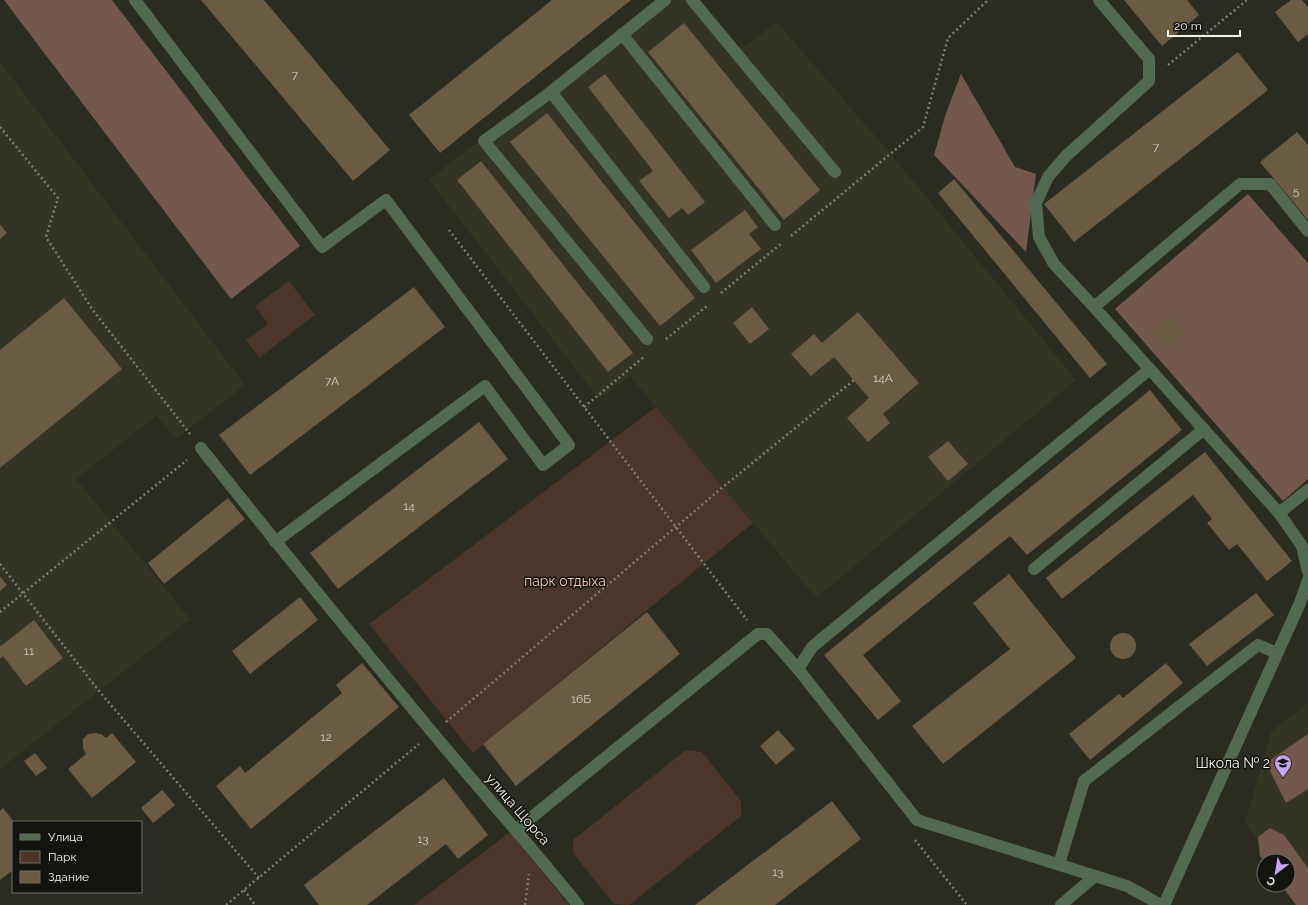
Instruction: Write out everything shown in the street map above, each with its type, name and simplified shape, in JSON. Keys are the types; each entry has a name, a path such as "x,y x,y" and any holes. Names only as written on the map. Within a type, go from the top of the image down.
{"street":[{"path":"135,0 322,248 386,200 569,445 543,465 485,386 276,542"},
{"path":"647,338 484,141 550,92 665,0"},
{"path":"692,0 835,172"},
{"path":"1099,0 1149,59 1149,81 1066,156 1048,177 1036,203 1039,237 1054,264 1094,306 1279,513 1302,546 1308,572"},
{"path":"622,34 775,225"},
{"path":"550,92 704,287"},
{"path":"1094,306 1240,184 1270,184 1308,231"},
{"path":"798,669 812,647 1150,370"},
{"path":"1034,569 1204,429"},
{"name":"улица Щорса","path":"201,448 433,733 578,905"},
{"path":"1279,513 1308,490"},
{"path":"516,830 758,634 767,634 798,669 916,820 1127,886 1162,905 1277,653 1304,605 1308,580"},
{"path":"1059,864 1084,781 1258,645 1277,653"},
{"path":"1061,905 1095,876"}],"path":[{"path":"719,295 923,127 948,38 988,0"},
{"path":"1149,81 1247,0"},
{"path":"0,127 58,198 46,237 92,309 201,448 0,612"},
{"path":"449,230 758,634"},
{"path":"664,341 707,305"},
{"path":"584,407 645,356"},
{"path":"226,905 433,733 723,487 854,380"},
{"path":"0,564 99,691 258,878"},
{"path":"911,835 967,905"},
{"path":"244,890 256,905"}],"shaded area":[{"path":"4,0 112,0 300,246 231,299"},
{"path":"655,0 700,0 740,50 777,22 900,165 1076,380 816,598 630,376 599,399 429,180"},
{"path":"0,62 245,385 176,439 156,416 76,479 190,619 0,769"},
{"path":"961,74 1015,167 1036,174 1026,252 934,155 946,113"},
{"path":"1248,194 1308,263 1308,479 1283,501 1115,309"},
{"name":"Школа № 2","path":"1308,703 1308,905 1296,879 1296,853 1267,853 1245,823 1271,732"},
{"path":"1308,734 1308,789 1286,803 1266,763"},
{"path":"1270,828 1284,835 1308,868 1308,905 1296,905 1287,893 1296,893 1296,853 1260,853 1258,837"}],"green space":[{"path":"289,281 315,315 259,358 246,340 268,324 255,306"},
{"name":"парк отдыха","path":"656,407 753,523 473,753 369,624"},
{"path":"686,750 702,752 741,801 741,816 629,905 614,904 573,853 573,840"},
{"path":"510,832 569,905 414,905"}],"building":[{"path":"201,0 264,0 390,150 353,181"},
{"path":"552,0 631,0 440,153 409,115"},
{"path":"1124,0 1187,0 1199,15 1162,46"},
{"path":"1291,0 1302,0 1308,7 1308,34 1298,42 1275,12"},
{"path":"684,23 820,190 784,220 648,52"},
{"path":"1238,52 1268,90 1074,242 1044,204"},
{"path":"605,74 705,202 688,215 682,208 669,218 639,181 653,171 588,87"},
{"path":"547,113 695,298 660,326 510,142"},
{"path":"1297,132 1308,145 1308,220 1260,162"},
{"path":"481,161 633,353 608,372 457,180"},
{"path":"954,179 1107,364 1090,378 938,193"},
{"path":"745,210 758,227 749,234 761,249 716,283 691,250"},
{"path":"0,224 7,233 0,239"},
{"path":"414,287 445,327 250,475 219,435"},
{"path":"64,298 122,369 0,468 0,350"},
{"path":"752,307 769,329 750,344 733,323"},
{"path":"858,312 919,383 883,414 890,423 868,442 847,418 869,398 834,357 811,376 791,354 814,334 822,343"},
{"path":"1171,315 1186,333 1166,350 1151,332"},
{"path":"1150,390 1182,430 1027,555 1010,536 863,655 901,701 878,720 824,655"},
{"path":"479,422 508,459 338,589 310,553"},
{"path":"948,441 968,464 948,481 928,457"},
{"path":"1205,452 1292,561 1267,581 1237,544 1229,550 1207,523 1212,519 1193,495 1062,599 1046,578"},
{"path":"228,498 245,519 164,584 148,563"},
{"path":"1009,574 1076,658 943,764 912,726 1010,649 973,603"},
{"path":"0,576 7,585 0,591"},
{"path":"1256,593 1274,615 1207,666 1189,644"},
{"path":"300,597 318,620 250,674 232,651"},
{"path":"647,612 680,654 516,786 483,744"},
{"path":"34,620 63,658 26,686 3,656 0,659 0,645 1,646"},
{"path":"1123,633 1132,637 1136,646 1132,655 1123,659 1114,655 1110,646 1114,637"},
{"path":"362,663 399,707 251,829 216,786 240,766 245,773 342,693 336,685"},
{"path":"1166,663 1183,683 1090,760 1069,734 1119,694 1123,698"},
{"path":"778,730 795,749 776,765 760,746"},
{"path":"112,733 136,762 92,798 68,769 86,754 83,749 83,739 88,734 101,734 106,738"},
{"path":"35,753 47,768 36,776 24,761"},
{"path":"444,778 488,835 458,859 446,844 367,905 319,905 304,885"},
{"path":"162,790 175,805 153,823 141,808"},
{"path":"832,801 861,839 775,905 695,905"},
{"path":"3,808 13,821 12,821 12,871 0,880 0,811"}],"place":[{"name":"Школа № 2","path":"1283,778"}]}
